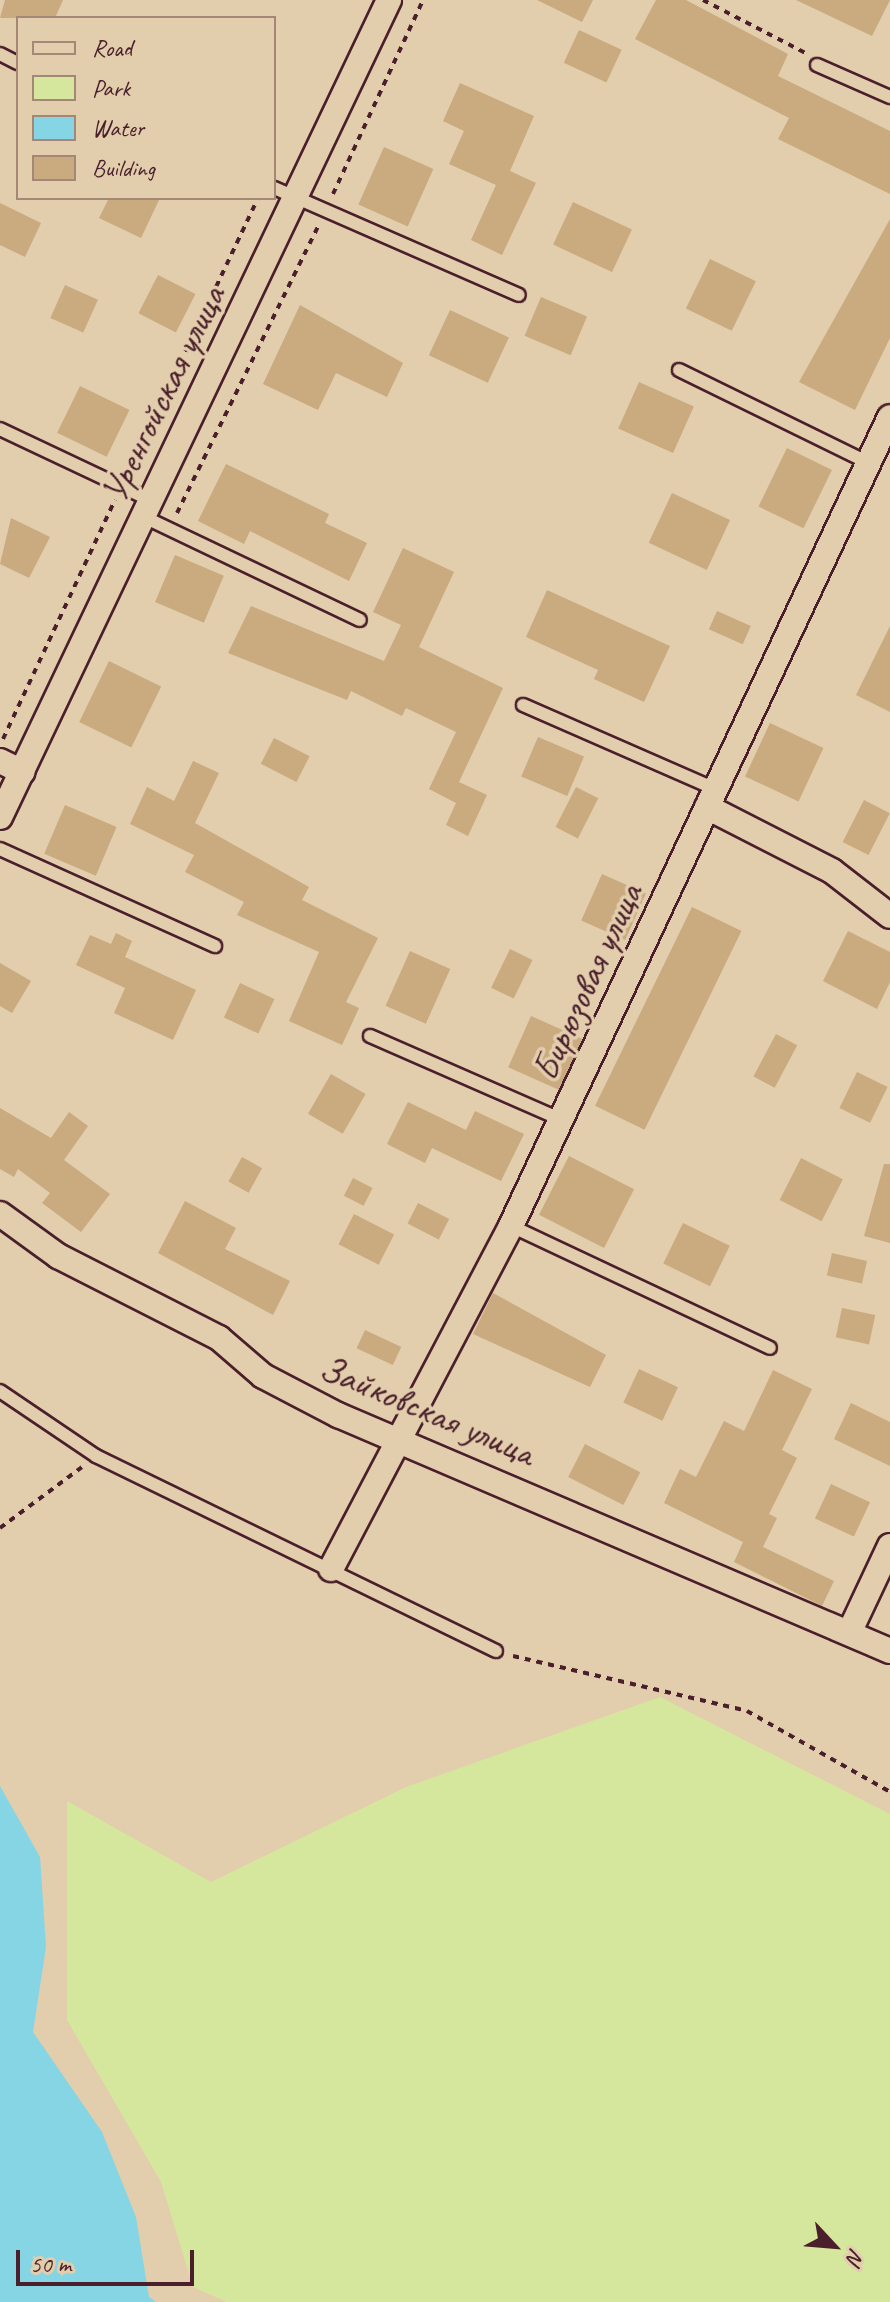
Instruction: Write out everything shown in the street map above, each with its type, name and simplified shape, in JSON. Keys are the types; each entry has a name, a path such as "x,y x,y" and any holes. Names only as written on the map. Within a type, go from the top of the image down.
{"street":[{"name":"Уренгойская улица","path":"0,817 153,515 389,0"},
{"name":"Бирюзовая улица","path":"331,1569 511,1226 890,417"},
{"path":"0,761 23,772"},
{"path":"711,798 832,871 890,916"},
{"name":"Зайковская улица","path":"0,1214 58,1256 219,1338 263,1376 890,1651"},
{"path":"849,1633 890,1546"}],"lane":[{"path":"817,65 890,97"},
{"path":"276,189 519,295"},
{"path":"679,370 867,462"},
{"path":"0,429 153,515 360,620"},
{"path":"523,705 711,798"},
{"path":"0,849 215,946"},
{"path":"370,1036 562,1120"},
{"path":"511,1226 770,1348"},
{"path":"0,1391 96,1456 496,1651"}],"path":[{"path":"153,515 185,505 423,0"},
{"path":"703,0 803,49 817,65"},
{"path":"0,1528 96,1456"},
{"path":"496,1651 747,1711 890,1792"}],"green space":[{"path":"660,1697 890,1814 890,2302 227,2302 193,2287 161,2182 67,2020 67,1801 211,1882 406,1787"}],"water":[{"path":"0,1786 40,1857 46,1947 33,2032 102,2132 136,2217 149,2297 156,2302 0,2302"}],"building":[{"path":"5,0 63,0 56,16 0,18"},
{"path":"537,0 593,0 582,22"},
{"path":"656,0 686,0 788,54 778,76 890,131 890,194 778,139 789,118 635,39"},
{"path":"796,0 890,0 872,36"},
{"path":"579,30 622,50 606,82 564,63"},
{"path":"460,83 534,116 510,171 536,183 502,255 471,240 496,185 449,164 464,131 443,121"},
{"path":"384,147 433,169 408,227 358,205"},
{"path":"108,200 159,200 141,238 99,218"},
{"path":"573,202 632,229 612,272 553,245"},
{"path":"0,203 41,223 25,257 0,245"},
{"path":"890,219 890,338 855,410 799,382"},
{"path":"710,259 756,281 732,331 686,308"},
{"path":"158,275 195,294 176,332 138,313"},
{"path":"65,285 98,300 83,333 50,318"},
{"path":"541,297 587,317 571,355 525,336"},
{"path":"300,305 403,363 387,397 336,373 318,410 263,384"},
{"path":"450,310 509,337 488,383 429,355"},
{"path":"639,382 694,406 673,453 618,429"},
{"path":"80,386 129,410 107,457 57,433"},
{"path":"787,448 832,470 803,528 759,506"},
{"path":"226,464 329,514 325,523 367,543 349,581 250,531 244,544 198,521"},
{"path":"672,493 730,520 707,570 649,543"},
{"path":"11,518 50,537 29,578 0,564"},
{"path":"403,548 454,572 419,647 503,688 459,782 487,795 468,836 446,825 456,803 429,789 456,732 406,708 402,716 351,691 347,700 228,653 251,606 384,661 401,625 373,612"},
{"path":"175,555 224,576 204,623 155,602"},
{"path":"547,590 670,646 644,702 594,679 598,670 526,637"},
{"path":"717,611 751,626 743,644 709,629"},
{"path":"890,626 890,712 856,695"},
{"path":"109,661 161,686 131,748 79,722"},
{"path":"770,723 823,748 799,801 745,776"},
{"path":"538,737 584,757 567,796 521,777"},
{"path":"274,738 310,756 296,782 261,764"},
{"path":"193,761 219,773 195,823 309,887 302,900 378,938 346,1002 359,1008 342,1045 289,1021 319,952 237,915 244,902 185,872 194,855 130,824 147,787 174,801"},
{"path":"576,787 598,798 578,838 556,827"},
{"path":"864,800 890,813 869,855 843,842"},
{"path":"65,805 117,827 96,876 44,854"},
{"path":"602,874 646,894 625,940 581,921"},
{"path":"692,907 741,931 645,1130 595,1106"},
{"path":"848,931 890,952 890,982 877,1009 823,981"},
{"path":"116,933 132,941 125,957 196,990 173,1040 114,1013 125,988 76,965 90,935 111,944"},
{"path":"510,949 532,960 514,999 491,988"},
{"path":"410,951 450,969 426,1024 386,1006"},
{"path":"0,963 31,981 12,1013 0,1006"},
{"path":"240,983 274,999 258,1033 224,1017"},
{"path":"531,1016 582,1039 559,1090 508,1067"},
{"path":"776,1034 797,1045 775,1088 753,1076"},
{"path":"857,1072 888,1087 870,1123 839,1108"},
{"path":"331,1074 366,1094 343,1134 308,1114"},
{"path":"408,1102 466,1130 475,1111 524,1134 501,1181 432,1148 425,1163 387,1144"},
{"path":"0,1108 51,1138 69,1112 88,1126 64,1160 110,1194 81,1232 42,1203 50,1193 18,1169 14,1177 0,1169"},
{"path":"569,1156 634,1189 604,1248 539,1215"},
{"path":"242,1157 262,1168 249,1193 228,1181"},
{"path":"801,1158 843,1179 822,1221 780,1200"},
{"path":"884,1164 890,1164 890,1243 864,1236"},
{"path":"353,1178 373,1188 364,1206 344,1196"},
{"path":"185,1201 236,1228 225,1249 290,1281 273,1315 158,1253"},
{"path":"418,1203 449,1219 439,1239 408,1223"},
{"path":"354,1214 394,1234 379,1265 339,1244"},
{"path":"683,1223 730,1246 710,1286 663,1263"},
{"path":"832,1253 867,1261 862,1284 827,1275"},
{"path":"493,1293 606,1355 590,1387 473,1334"},
{"path":"842,1308 875,1315 869,1344 836,1337"},
{"path":"365,1330 401,1347 393,1365 357,1348"},
{"path":"639,1369 678,1387 662,1421 623,1403"},
{"path":"773,1370 812,1389 782,1450 797,1458 769,1514 777,1518 763,1547 834,1581 822,1606 734,1562 743,1542 664,1503 680,1469 696,1477 724,1421 744,1431"},
{"path":"851,1403 890,1422 890,1466 834,1439"},
{"path":"585,1444 640,1472 623,1505 568,1477"},
{"path":"831,1484 870,1502 854,1537 815,1518"}]}
